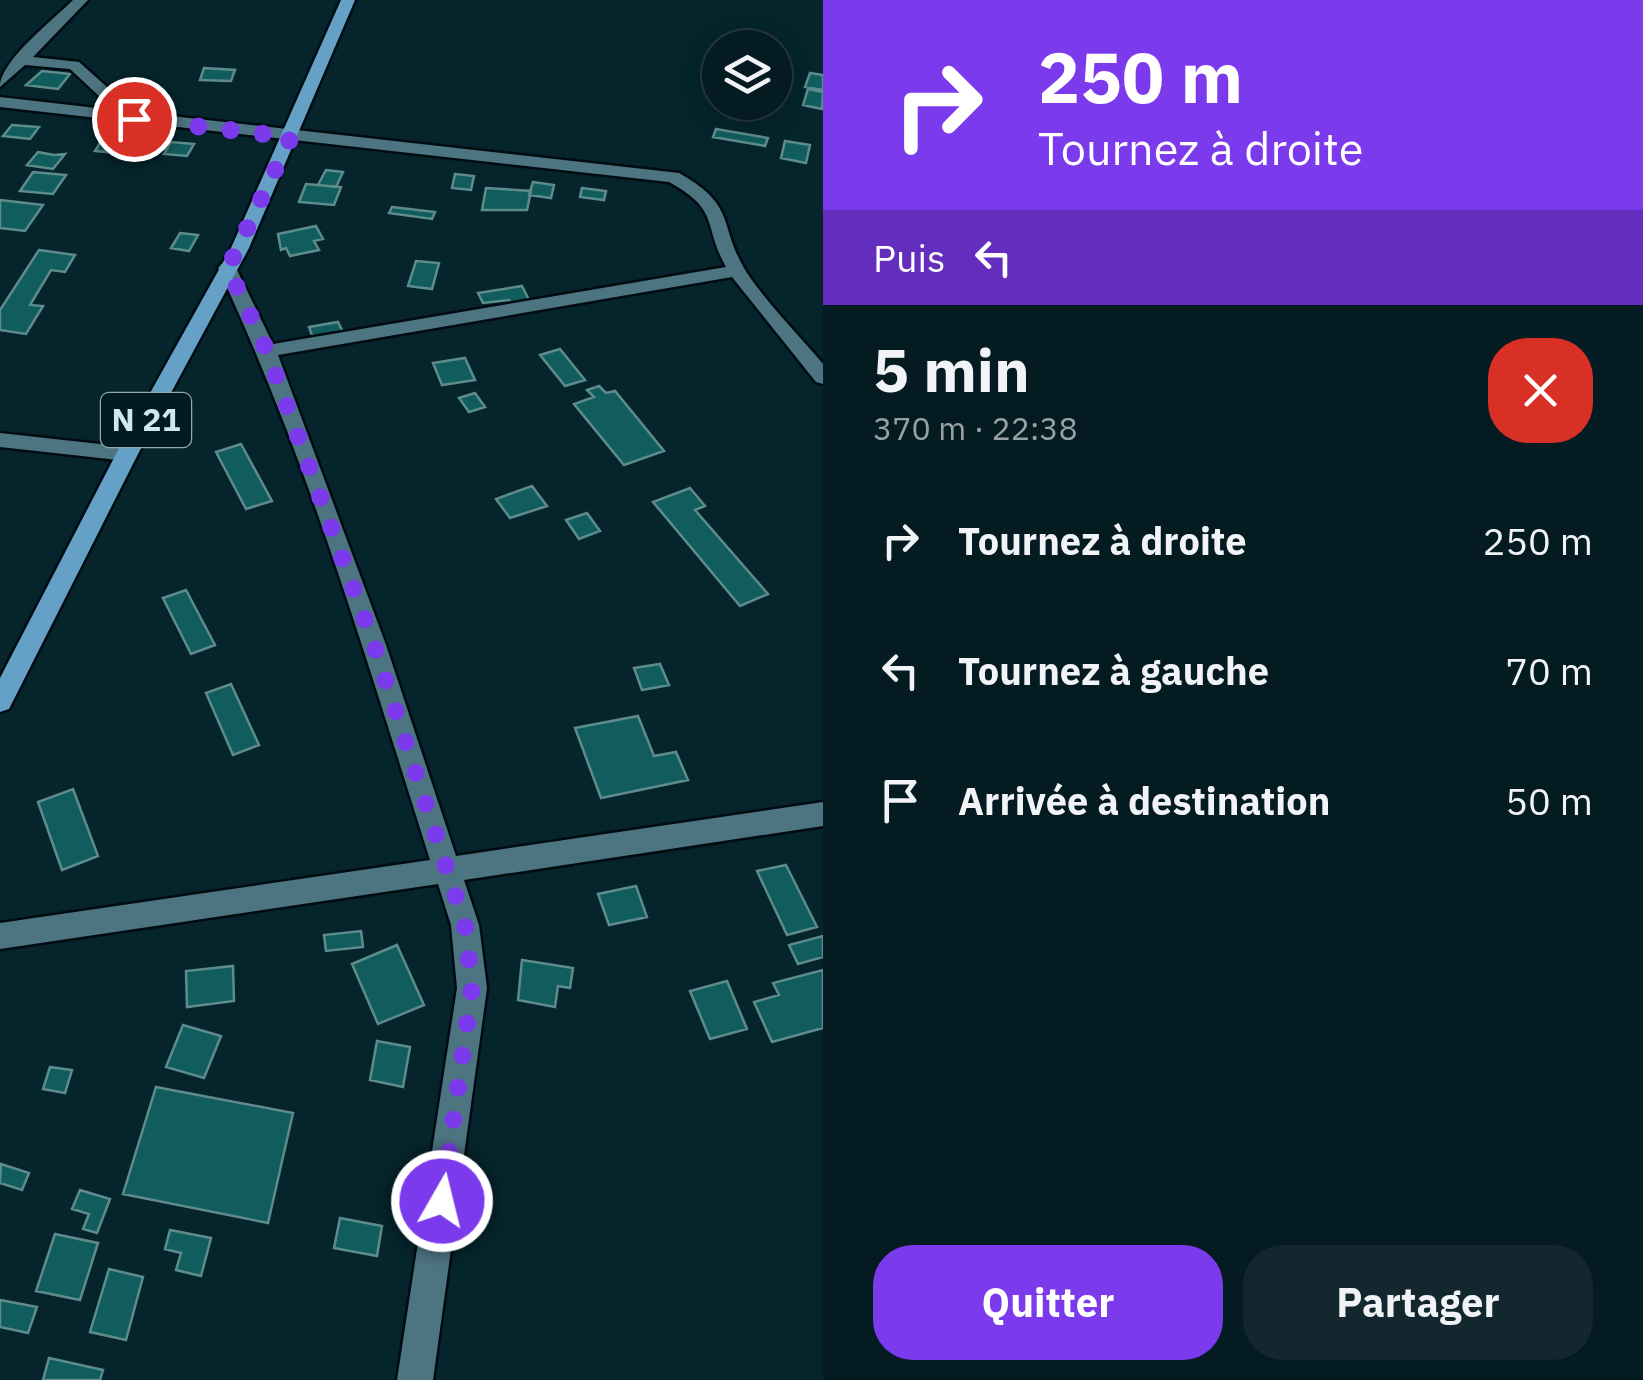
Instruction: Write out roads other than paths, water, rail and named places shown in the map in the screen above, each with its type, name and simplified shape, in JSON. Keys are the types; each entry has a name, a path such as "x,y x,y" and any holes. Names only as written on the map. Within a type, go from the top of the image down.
{"main road":[{"name":"N 21","path":"0,702 228,268 291,137 348,0"}],"street":[{"path":"0,82 81,0"},
{"path":"20,60 74,64 134,119"},
{"path":"0,102 673,176 703,192 715,204 737,270 823,377"},
{"path":"228,268 267,351 374,645 465,925 472,988 415,1380"},
{"path":"267,351 737,270"},
{"path":"0,440 127,454"},
{"path":"0,936 823,814"}]}
